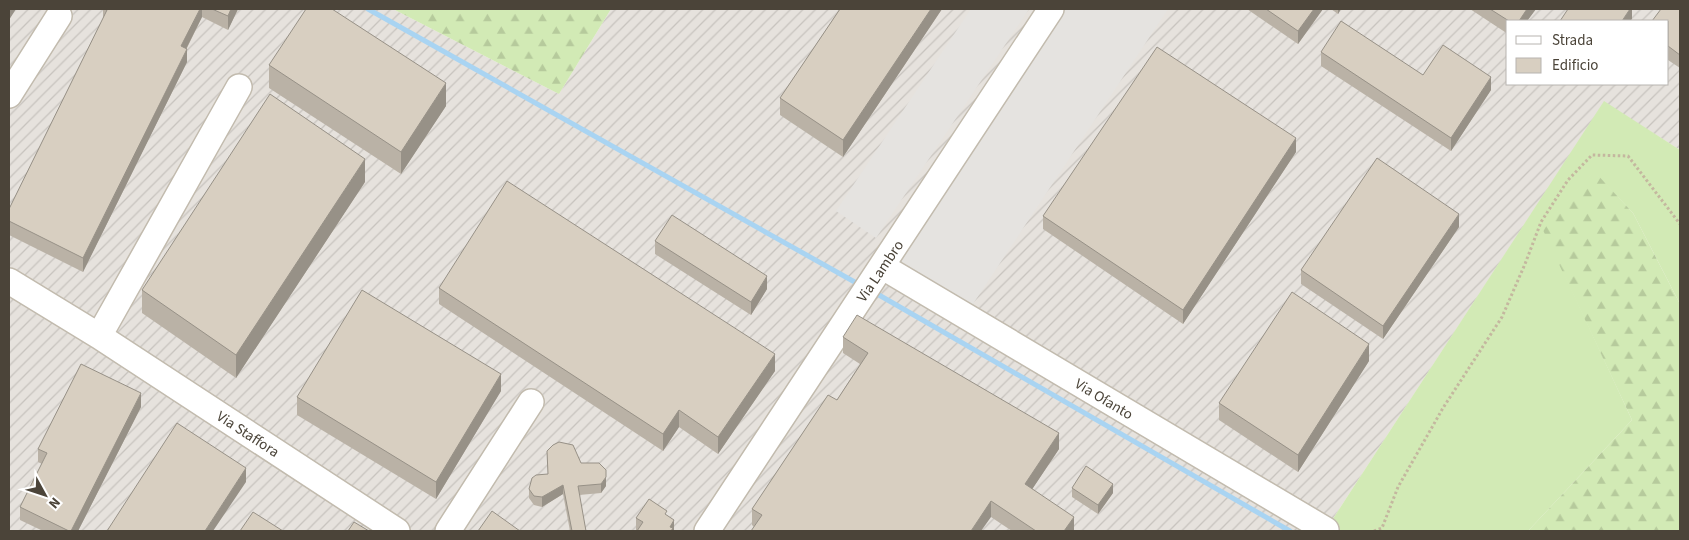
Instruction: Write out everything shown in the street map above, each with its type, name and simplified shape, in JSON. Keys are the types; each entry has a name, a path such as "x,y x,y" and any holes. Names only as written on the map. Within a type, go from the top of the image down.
{"street":[{"name":"Via Lambro","path":"707,531 1051,9"},
{"path":"9,95 58,16"},
{"path":"99,336 239,87"},
{"name":"Via Ofanto","path":"880,271 1326,530"},
{"name":"Via Staffora","path":"9,281 99,336 397,531"},
{"path":"448,531 531,402"}],"path":[{"path":"1374,531 1382,528 1398,487 1438,416 1502,317 1541,222 1568,180 1592,156 1628,156 1680,224"}],"shaded area":[{"path":"9,9 393,9 559,94 611,9 1680,9 1680,150 1604,102 1325,531 9,531"},
{"path":"971,9 1029,9 876,238 836,211"},
{"path":"1063,9 1168,9 971,307 898,259"}],"green space":[{"path":"393,9 611,9 559,94"},
{"path":"1604,101 1680,150 1680,304 1633,213 1594,172 1543,228 1632,420 1528,531 1325,531"},
{"path":"1594,171 1633,213 1680,304 1680,531 1528,531 1632,420 1542,228"}],"building":[{"path":"105,9 200,9 181,46 187,49 83,258 9,221 9,209 107,10"},
{"path":"212,9 231,9 228,16"},
{"path":"306,9 332,9 446,83 401,152 269,65"},
{"path":"840,9 931,9 843,140 780,98"},
{"path":"1266,9 1314,9 1298,31"},
{"path":"1490,9 1527,9 1520,20 1507,20"},
{"path":"1568,9 1630,9 1623,20 1561,20"},
{"path":"1661,9 1680,9 1680,55 1669,47 1669,20 1653,20"},
{"path":"1341,21 1423,75 1443,45 1491,77 1451,138 1321,52"},
{"path":"1157,47 1296,138 1183,310 1043,216"},
{"path":"270,94 365,159 236,355 142,290"},
{"path":"1377,158 1459,214 1383,326 1301,270"},
{"path":"507,181 775,354 718,437 679,410 663,434 439,288"},
{"path":"672,215 767,276 751,302 655,241"},
{"path":"362,290 501,374 436,482 297,397"},
{"path":"1292,292 1369,344 1298,455 1219,403"},
{"path":"857,315 1059,433 1025,484 1074,517 1064,531 1036,531 991,501 971,531 751,531 762,515 752,509 828,395 837,400 868,353 843,337"},
{"path":"81,364 141,393 71,531 69,531 20,507 47,453 38,449"},
{"path":"177,423 246,468 205,531 107,531"},
{"path":"559,442 573,445 581,463 599,463 606,470 606,477 601,484 578,486 586,531 572,531 563,485 542,497 534,496 529,489 532,478 536,475 548,474 547,451"},
{"path":"1086,466 1113,484 1098,505 1072,488"},
{"path":"649,499 667,511 665,514 674,520 670,527 673,528 671,531 637,531 643,522 636,518"},
{"path":"492,511 520,531 478,531"},
{"path":"253,512 283,531 240,531"},
{"path":"354,522 369,531 348,531"}],"waterway":[{"path":"368,9 860,285"},
{"path":"872,291 1290,531"}]}
